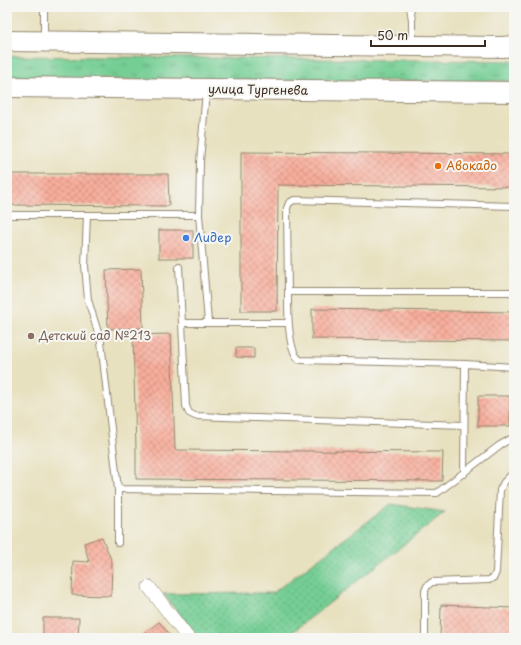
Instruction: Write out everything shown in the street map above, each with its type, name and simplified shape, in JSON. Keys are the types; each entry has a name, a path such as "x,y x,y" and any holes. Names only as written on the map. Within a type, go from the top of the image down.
{"main road":[{"path":"7,41 412,45 510,48"},
{"name":"улица Тургенева","path":"7,87 512,92"}],"street":[{"path":"149,587 188,638"}],"lane":[{"path":"44,7 44,41"},
{"path":"410,7 412,20 412,45"},
{"path":"206,89 200,162 198,215 208,322"},
{"path":"514,206 294,200 289,203 287,208 288,323 293,352 300,360 514,366"},
{"path":"7,215 198,215"},
{"path":"87,215 85,266 88,300 101,342 118,490 118,543"},
{"path":"179,266 186,406 189,413 195,416 464,425"},
{"path":"288,292 514,292"},
{"path":"182,323 288,323"},
{"path":"464,474 465,364"},
{"path":"118,490 437,493 514,437"},
{"path":"425,638 425,590 427,586 432,582 489,580 494,577 496,572 500,490 504,482 514,472"}],"green space":[{"path":"7,56 514,61 514,81 7,79"},
{"path":"391,504 445,512 285,638 199,638 163,594 273,593"}],"building":[{"path":"241,152 514,154 514,187 278,185 277,311 241,311"},
{"path":"7,174 168,174 169,206 7,205"},
{"path":"159,230 193,230 193,258 159,258"},
{"path":"141,269 143,328 108,329 106,270"},
{"path":"312,309 514,312 514,341 312,339"},
{"path":"171,334 175,450 443,452 442,481 136,479 133,335"},
{"path":"236,348 254,348 254,358 236,357"},
{"path":"478,396 510,396 510,426 478,426"},
{"path":"102,537 112,562 111,596 72,595 73,561 89,562 84,543"},
{"path":"441,605 514,608 514,638 440,638"},
{"path":"43,618 79,618 78,638 43,638"},
{"path":"159,622 172,638 138,638"}],"place":[{"name":"Авокадо","path":"438,166"},
{"name":"Лидер","path":"186,238"},
{"name":"Детский сад №213","path":"31,336"}]}
